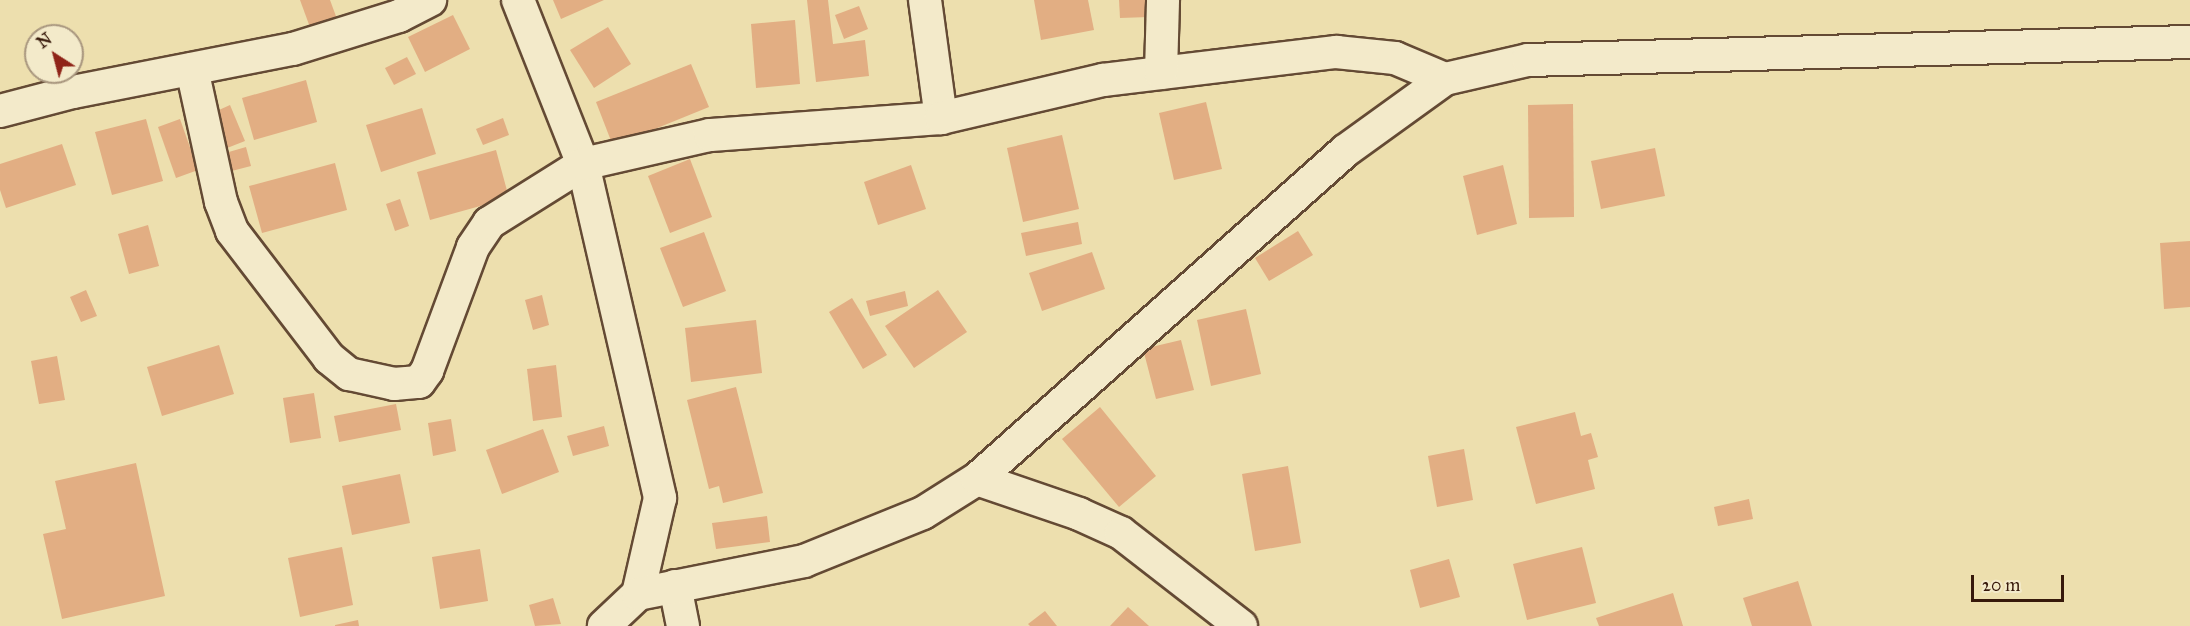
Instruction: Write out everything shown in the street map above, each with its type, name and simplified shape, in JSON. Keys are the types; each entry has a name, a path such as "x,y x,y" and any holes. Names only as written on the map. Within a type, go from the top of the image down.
{"street":[{"path":"0,111 293,49 399,16 430,0"},
{"path":"518,0 583,164 660,498 638,594"},
{"path":"925,0 941,118"},
{"path":"1161,73 1163,0"},
{"path":"604,626 638,594 804,561 923,513 977,479 1345,151 1445,80 1528,60 2190,42"},
{"path":"192,69 221,201 232,231 329,358 349,374 394,384 419,382 427,371 473,247 489,223 583,164 710,135 941,118 1103,80 1336,52 1395,58 1445,80"},
{"path":"977,479 1079,514 1121,532 1241,626"},
{"path":"675,586 682,626"}],"building":[{"path":"300,0 330,0 337,19 311,30"},
{"path":"553,0 604,0 561,19"},
{"path":"807,0 828,0 833,44 865,40 869,76 816,82"},
{"path":"1034,0 1088,0 1094,30 1041,40"},
{"path":"1119,0 1148,0 1149,17 1120,18"},
{"path":"859,6 868,29 844,39 835,15"},
{"path":"453,15 470,49 425,72 408,37"},
{"path":"795,20 800,84 756,88 751,24"},
{"path":"608,27 631,64 594,88 570,50"},
{"path":"407,57 416,74 394,85 385,68"},
{"path":"691,64 709,107 613,146 596,102"},
{"path":"306,80 317,122 254,140 242,98"},
{"path":"1206,102 1222,169 1174,180 1159,113"},
{"path":"1573,104 1574,217 1529,218 1528,105"},
{"path":"230,105 245,141 222,150 208,115"},
{"path":"422,108 436,154 381,172 366,125"},
{"path":"503,118 509,135 483,145 476,129"},
{"path":"146,119 163,181 112,195 95,132"},
{"path":"180,119 198,170 176,178 158,127"},
{"path":"1062,135 1079,209 1023,222 1007,148"},
{"path":"62,144 76,185 6,208 0,190 0,164"},
{"path":"246,147 251,166 220,174 215,156"},
{"path":"1655,148 1665,196 1601,209 1591,161"},
{"path":"496,150 509,198 430,220 417,172"},
{"path":"690,159 712,217 670,233 648,176"},
{"path":"335,163 347,210 262,233 249,186"},
{"path":"911,165 926,209 878,225 864,182"},
{"path":"1503,165 1517,224 1477,235 1463,176"},
{"path":"400,199 409,226 395,231 386,204"},
{"path":"1078,222 1082,244 1026,256 1021,233"},
{"path":"148,225 159,266 129,274 118,234"},
{"path":"1298,231 1313,255 1269,281 1255,258"},
{"path":"704,232 726,291 683,307 660,248"},
{"path":"2190,241 2190,307 2164,309 2160,243"},
{"path":"1092,252 1105,289 1042,311 1029,273"},
{"path":"86,290 97,316 81,322 70,297"},
{"path":"938,290 967,332 914,368 885,326"},
{"path":"905,291 908,306 870,316 866,301"},
{"path":"542,295 549,325 533,330 525,300"},
{"path":"852,298 887,355 863,369 829,312"},
{"path":"1246,309 1261,374 1211,386 1197,320"},
{"path":"756,320 762,373 691,382 685,328"},
{"path":"1181,340 1194,390 1156,399 1143,349"},
{"path":"219,345 234,394 162,416 147,367"},
{"path":"57,356 65,400 39,404 31,361"},
{"path":"556,365 562,417 533,421 527,369"},
{"path":"736,387 763,493 723,503 719,486 709,489 687,400"},
{"path":"314,393 321,438 290,443 283,398"},
{"path":"396,404 401,430 339,442 334,416"},
{"path":"1100,407 1156,476 1119,507 1062,439"},
{"path":"1575,412 1581,436 1591,433 1598,457 1588,460 1595,489 1536,504 1516,427"},
{"path":"451,419 456,451 433,456 428,423"},
{"path":"604,426 609,446 573,456 567,436"},
{"path":"543,429 559,472 502,494 486,450"},
{"path":"1464,449 1473,500 1437,507 1428,456"},
{"path":"136,463 165,596 62,619 43,534 66,529 55,481"},
{"path":"1288,466 1301,543 1255,551 1242,474"},
{"path":"400,474 410,523 352,535 342,486"},
{"path":"1749,499 1753,519 1718,526 1714,507"},
{"path":"767,516 770,542 716,549 712,523"},
{"path":"342,547 353,605 300,617 288,558"},
{"path":"1582,547 1596,603 1527,620 1513,564"},
{"path":"480,549 488,601 440,609 432,557"},
{"path":"1449,559 1460,597 1420,608 1410,570"},
{"path":"1798,581 1812,626 1752,626 1743,598"},
{"path":"1673,593 1683,626 1599,626 1596,618"},
{"path":"553,598 561,624 535,626 529,605"},
{"path":"1128,607 1149,626 1110,626"},
{"path":"1045,611 1057,626 1030,626 1028,624"},
{"path":"358,620 359,626 335,626 335,625"}]}
